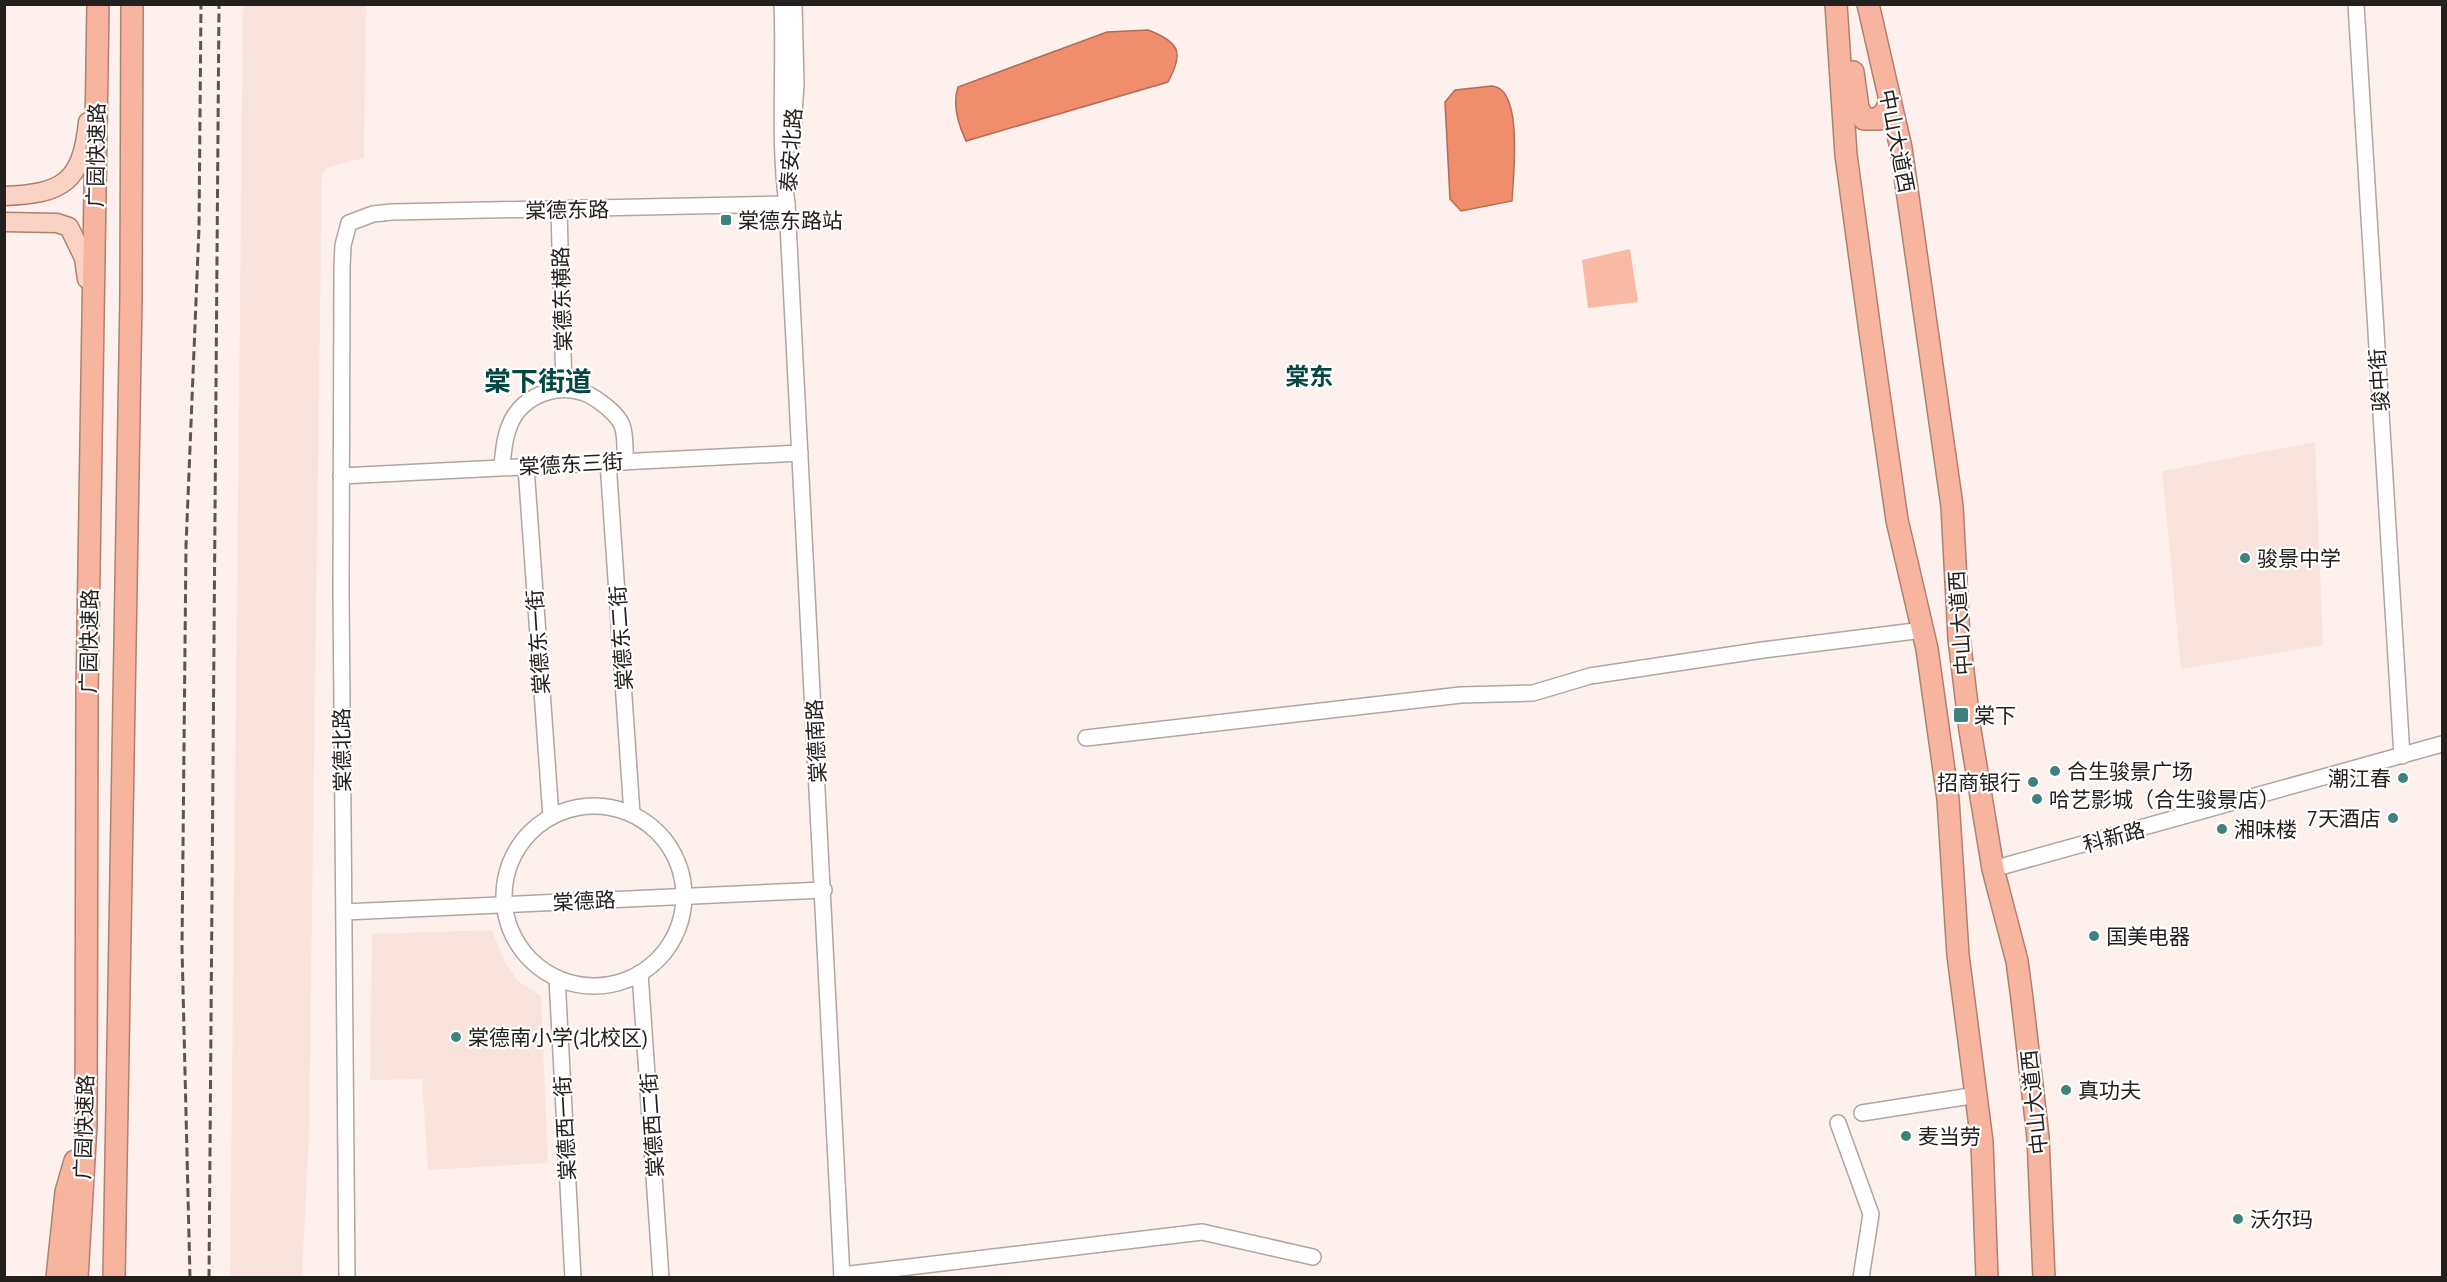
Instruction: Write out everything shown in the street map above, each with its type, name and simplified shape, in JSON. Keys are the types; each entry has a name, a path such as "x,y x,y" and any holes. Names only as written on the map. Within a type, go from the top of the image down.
{"highway":[{"name":"广园快速路","path":"77,1278 86,1125 92,331 98,4"},
{"name":"广园快速路","path":"114,1278 131,285 132,4"},
{"name":"中山大道西","path":"1868,4 1903,158 1952,506 1962,668 1993,869 2017,961 2028,1042 2040,1167 2044,1278"},
{"path":"1837,12 1851,62 1860,116 1869,120 1879,119 1887,111 1890,100"},
{"name":"中山大道西","path":"1837,12 1845,145 1870,339 1897,520 1923,630 1948,799 1959,955 1977,1095 1984,1184 1987,1278"},
{"path":"57,1278 66,1192 86,1125"},
{"path":"118,1138 126,1200 129,1278"}],"main road":[{"path":"4,196 40,194 67,182 78,170 86,144 97,61"},
{"path":"4,222 57,223 74,232 84,258 92,331"}],"street":[{"name":"泰安北路","path":"782,4 784,61 782,155 787,204"},
{"name":"泰安北路","path":"787,204 796,84 794,4"},
{"name":"骏中街","path":"2356,4 2402,756"},
{"name":"棠德东路","path":"349,223 373,213 392,212 787,204"},
{"name":"棠德南路","path":"787,204 824,890 842,1276"},
{"name":"棠德东横路","path":"559,210 564,388"},
{"name":"棠德北路","path":"346,1278 341,476 342,267 343,245 349,223"},
{"path":"502,467 509,425 522,406 547,391 564,388 587,393 609,408 621,424 625,462"},
{"name":"棠德东三街","path":"341,476 800,453"},
{"name":"棠德东二街","path":"608,462 632,814"},
{"name":"棠德东一街","path":"526,467 551,817"},
{"path":"1086,738 1461,695 1533,693 1590,676 1763,650 1923,630"},
{"name":"科新路","path":"1993,869 2442,744"},
{"path":"591,806 619,809 632,814 645,821 667,842 680,869 684,897 682,914 671,942 663,954 640,974 620,982 599,986 578,984 557,978 544,970 522,949 511,929 505,905 507,876 518,848 527,836 551,817 570,809 591,806"},
{"name":"棠德路","path":"344,912 824,890"},
{"name":"棠德西二街","path":"640,974 662,1278"},
{"name":"棠德西一街","path":"557,978 573,1278"},
{"path":"1862,1113 1977,1095"},
{"path":"1838,1123 1871,1214 1861,1278"},
{"path":"842,1276 1202,1232 1313,1257"}],"shaded area":[{"path":"243,5 366,5 364,158 329,167 322,173 309,1136 302,1278 230,1277"},
{"path":"1148,30 1167,39 1176,50 1176,63 1168,82 966,141 957,114 958,87 1107,32"},
{"path":"1492,86 1502,91 1509,102 1513,117 1515,155 1512,201 1461,211 1450,199 1445,102 1455,90"},
{"path":"1630,249 1638,302 1588,308 1582,260"},
{"name":"骏景中学","path":"2315,442 2323,645 2181,669 2162,471"},
{"name":"棠德南小学(北校区)","path":"492,930 504,961 518,981 541,996 548,1163 428,1170 422,1079 370,1080 372,934"}],"railway":[{"path":"190,1278 182,948 186,546 199,228 201,4"},
{"path":"209,1278 219,4"}],"place":[{"name":"棠德东路站","path":"726,220"},
{"name":"骏景中学","path":"2245,558"},
{"name":"棠下","path":"1961,715"},
{"name":"合生骏景广场","path":"2055,771"},
{"name":"潮江春","path":"2403,778"},
{"name":"招商银行","path":"2033,782"},
{"name":"哈艺影城（合生骏景店）","path":"2037,799"},
{"name":"7天酒店","path":"2393,818"},
{"name":"湘味楼","path":"2222,829"},
{"name":"国美电器","path":"2094,936"},
{"name":"棠德南小学(北校区)","path":"456,1037"},
{"name":"真功夫","path":"2066,1090"},
{"name":"麦当劳","path":"1906,1136"},
{"name":"沃尔玛","path":"2238,1219"}],"district":[{"name":"棠东","path":"1309,376"},
{"name":"棠下街道","path":"538,381"}]}
